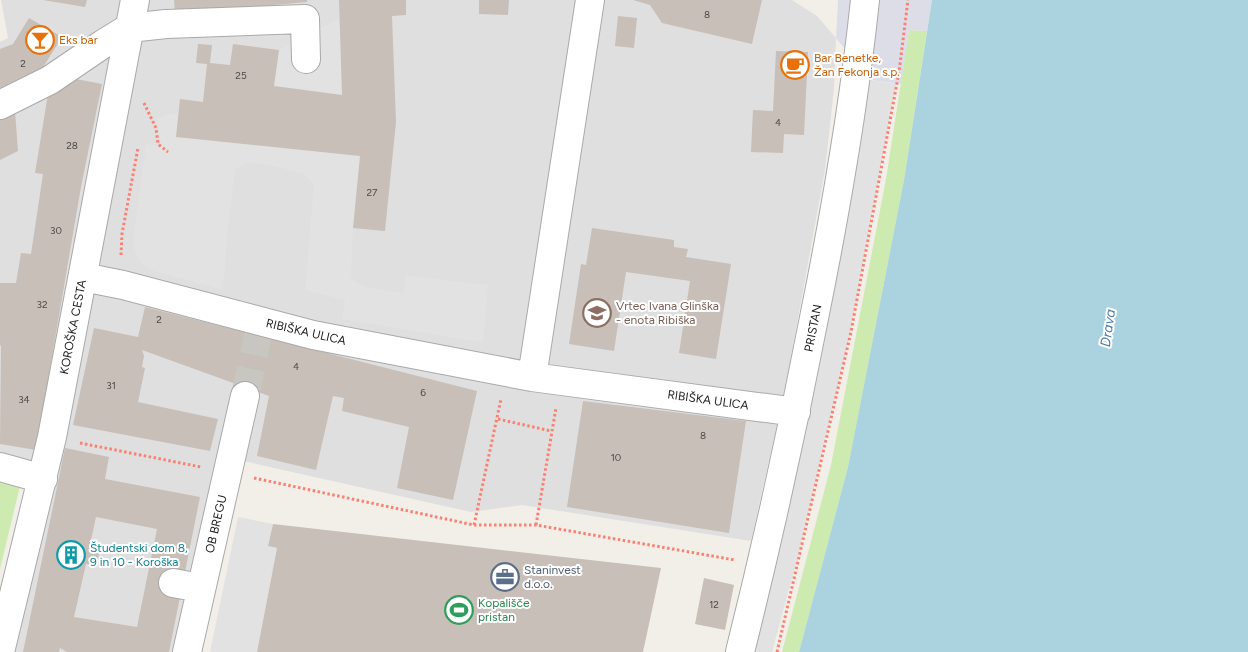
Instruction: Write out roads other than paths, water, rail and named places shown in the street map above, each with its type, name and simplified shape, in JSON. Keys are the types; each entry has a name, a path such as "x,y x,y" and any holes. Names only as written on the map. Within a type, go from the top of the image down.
{"street":[{"name":"KOROŠKA CESTA","path":"0,652 52,438 135,0"},
{"path":"519,374 590,0"},
{"name":"PRISTAN","path":"740,652 762,565 796,412 826,259 858,66 865,0"},
{"path":"1,105 50,80 129,28 166,24 305,18 306,59"},
{"name":"RIBIŠKA ULICA","path":"84,277 123,285 260,326 562,381 796,412"},
{"name":"OB BREGU","path":"187,652 245,396"},
{"path":"0,467 43,479"},
{"path":"173,583 201,588"}],"water":[{"name":"Drava","path":"932,0 1248,0 1248,652 799,652 848,467 904,180"}],"tunnel":[{"path":"245,396 259,330"}],"place":[{"name":"Eks bar","path":"40,40"},
{"name":"Bar Benetke, Žan Fekonja s.p.","path":"795,65"},
{"name":"Vrtec Ivana Glinška - enota Ribiška","path":"597,313"},
{"name":"Študentski dom 8, 9 in 10 - Koroška","path":"71,555"},
{"name":"Staninvest d.o.o.","path":"505,577"},
{"name":"Kopališče pristan","path":"459,610"}]}
